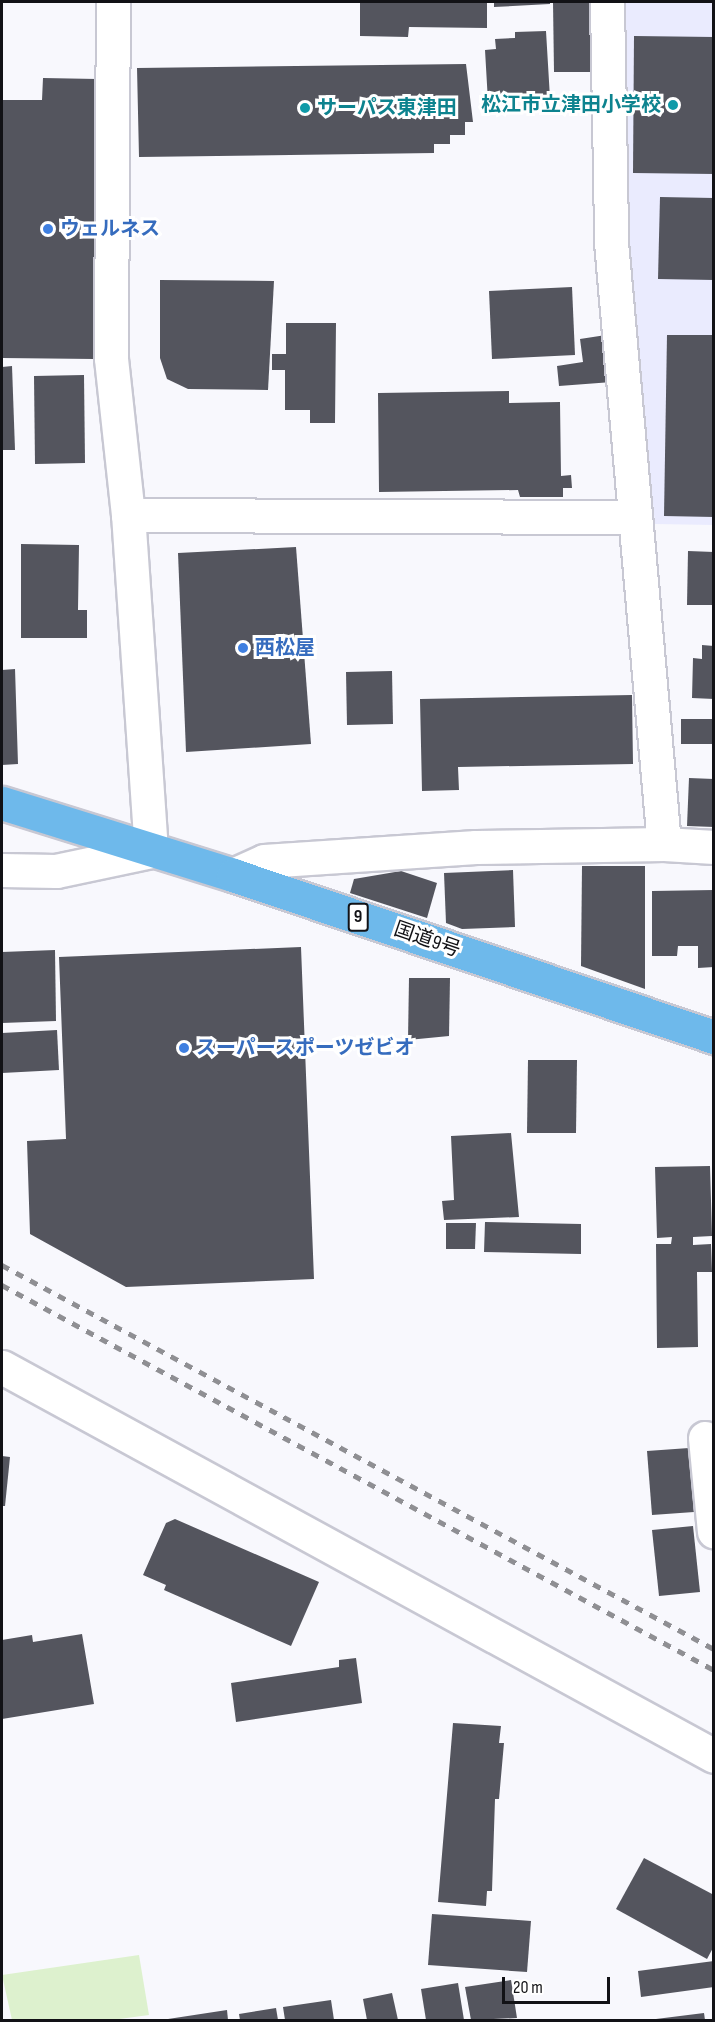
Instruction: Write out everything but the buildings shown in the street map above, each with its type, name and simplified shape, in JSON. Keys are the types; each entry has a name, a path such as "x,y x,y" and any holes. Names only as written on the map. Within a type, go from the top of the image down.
{"highway":[{"name":"国道9号","path":"2,803 233,875 714,1036"}],"street":[{"path":"2,870 56,871 151,851 128,515 111,358 113,2"},
{"path":"608,2 611,242 664,844"},
{"path":"128,515 635,517"},
{"path":"233,875 264,861 476,847 664,844 714,847"},
{"path":"2,1367 714,1756"},
{"path":"705,1438 714,1532"}],"shaded area":[{"path":"623,2 713,2 713,525 655,524 625,225"}],"green space":[{"path":"139,1955 149,2015 112,2020 12,2020 2,1975"}],"railway":[{"path":"2,1265 714,1649"},
{"path":"2,1285 714,1670"}],"place":[{"name":"松江市立津田小学校","path":"673,105"},
{"name":"サーパス東津田","path":"305,108"},
{"name":"ウェルネス","path":"48,229"},
{"name":"西松屋","path":"243,648"},
{"name":"スーパースポーツゼビオ","path":"184,1048"}]}
